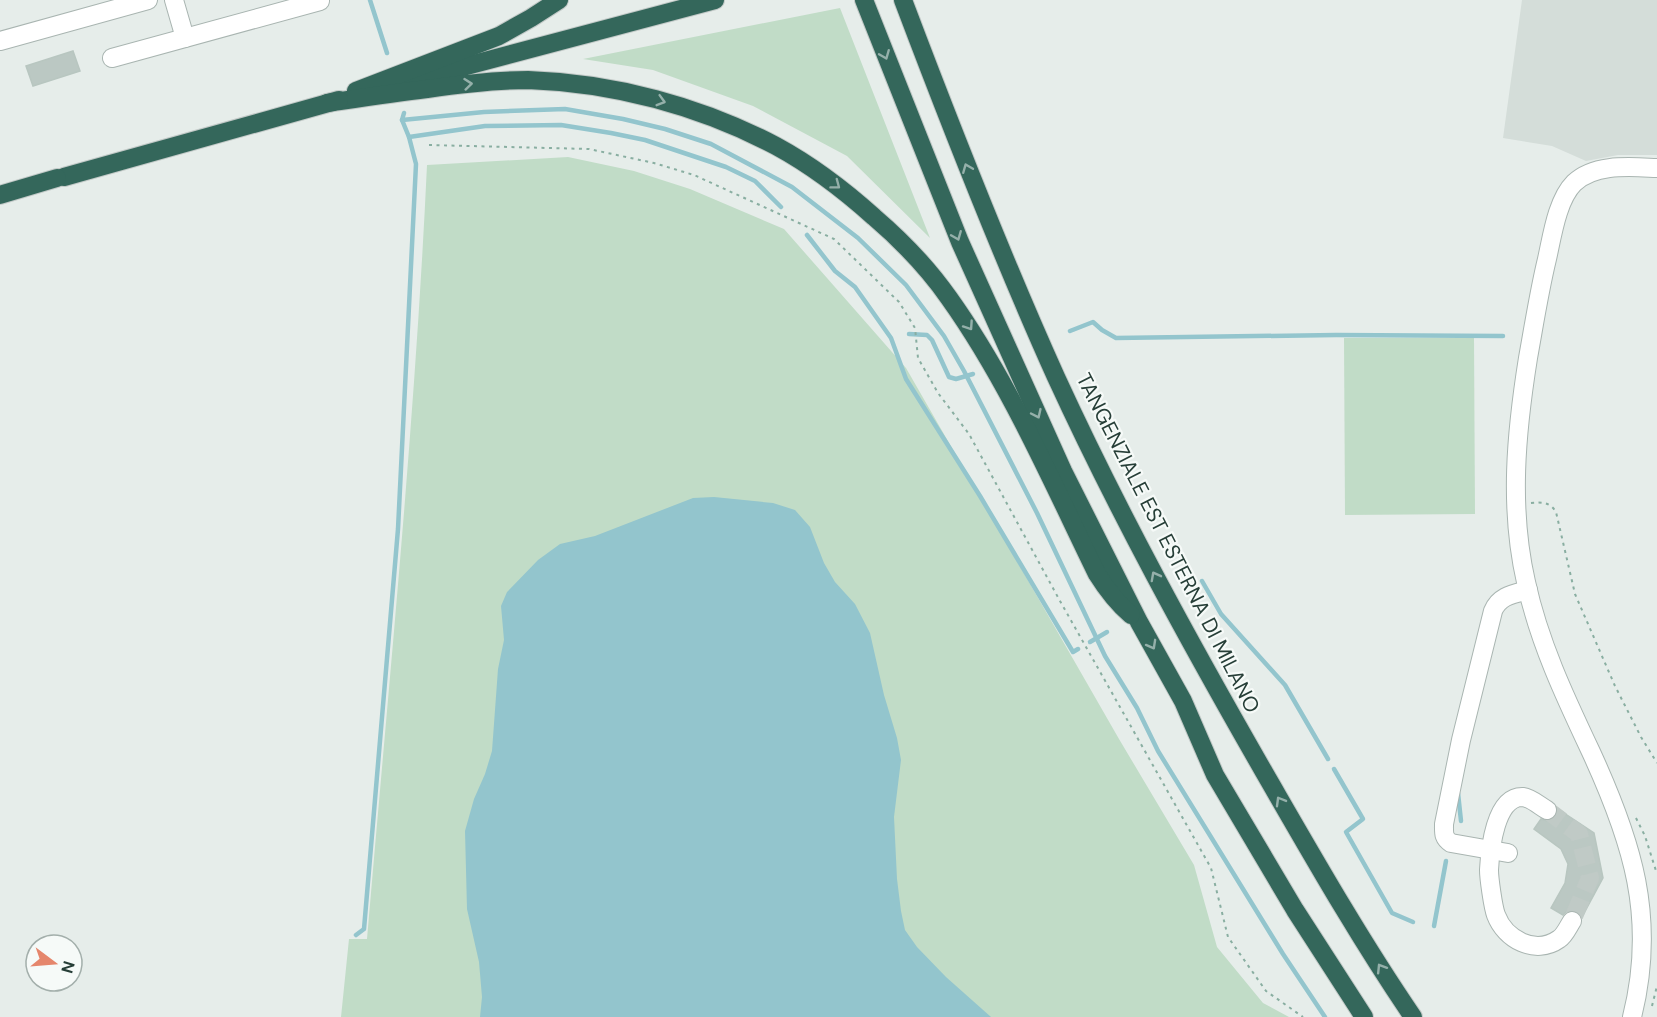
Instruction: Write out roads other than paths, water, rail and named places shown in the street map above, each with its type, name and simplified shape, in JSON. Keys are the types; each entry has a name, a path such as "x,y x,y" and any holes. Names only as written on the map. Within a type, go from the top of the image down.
{"highway":[{"path":"327,103 499,36 559,0"},
{"path":"0,195 327,103 715,0"},
{"path":"864,0 960,242 1063,471 1139,622 1183,701 1215,775 1295,910 1364,1017"},
{"name":"TANGENZIALE EST ESTERNA DI MILANO","path":"903,0 996,240 1051,366 1117,503 1186,634 1275,792 1347,914 1413,1017"},
{"path":"916,0 948,120"},
{"path":"327,103 494,81 554,81 600,87 646,96 696,111 776,146 816,171 887,228 922,264 948,296 975,335 1007,393 1097,574 1107,591 1139,622"}],"street":[{"path":"0,41 148,0"},
{"path":"174,0 185,38"},
{"path":"112,58 320,2"},
{"path":"1632,1017 1649,955 1650,931 1644,882 1628,831 1550,662 1540,635 1520,551 1516,504 1517,445 1520,407 1539,293 1558,213 1569,189 1581,177 1604,170 1657,168"},
{"path":"1500,852 1446,840 1444,824 1461,740 1493,611 1501,599 1528,590"},
{"path":"1547,810 1528,798 1522,797 1508,803 1498,818 1494,831 1500,852 1489,871 1496,915 1512,936 1525,945 1543,945 1558,940 1564,935 1572,921"}],"water":[{"path":"714,497 773,503 795,510 810,527 824,563 835,582 855,604 870,633 901,760 894,817 897,879 905,930 917,947 946,977 991,1017 480,1017 482,997 479,962 467,909 465,831 492,751 498,669 504,640 501,606 507,592 538,560 560,544 595,536 693,498"}],"waterway":[{"path":"370,0 387,53"},
{"path":"402,120 484,112 565,109 665,129 711,144 792,187 858,238 906,285 944,336 1037,513 1105,656 1137,708 1158,751 1283,954 1325,1017"},
{"path":"356,935 364,929 398,529 416,164 402,120 404,113"},
{"path":"409,137 485,126 561,125 611,133 645,140 726,167 755,181 781,207"},
{"path":"807,235 835,271 855,287 891,338 906,379 980,496 1073,652 1078,649"},
{"path":"1070,331 1093,322 1116,338 1336,335 1503,336"},
{"path":"909,334 927,335 932,340 949,377 956,379 973,374"},
{"path":"1202,581 1221,614 1285,685 1328,759"},
{"path":"1090,642 1107,632"},
{"path":"1334,769 1363,819 1346,832 1392,913 1413,922"},
{"path":"1458,793 1461,821"},
{"path":"1434,926 1446,861"}],"tunnel":[{"path":"1547,810 1579,834 1590,878 1572,921"}]}
